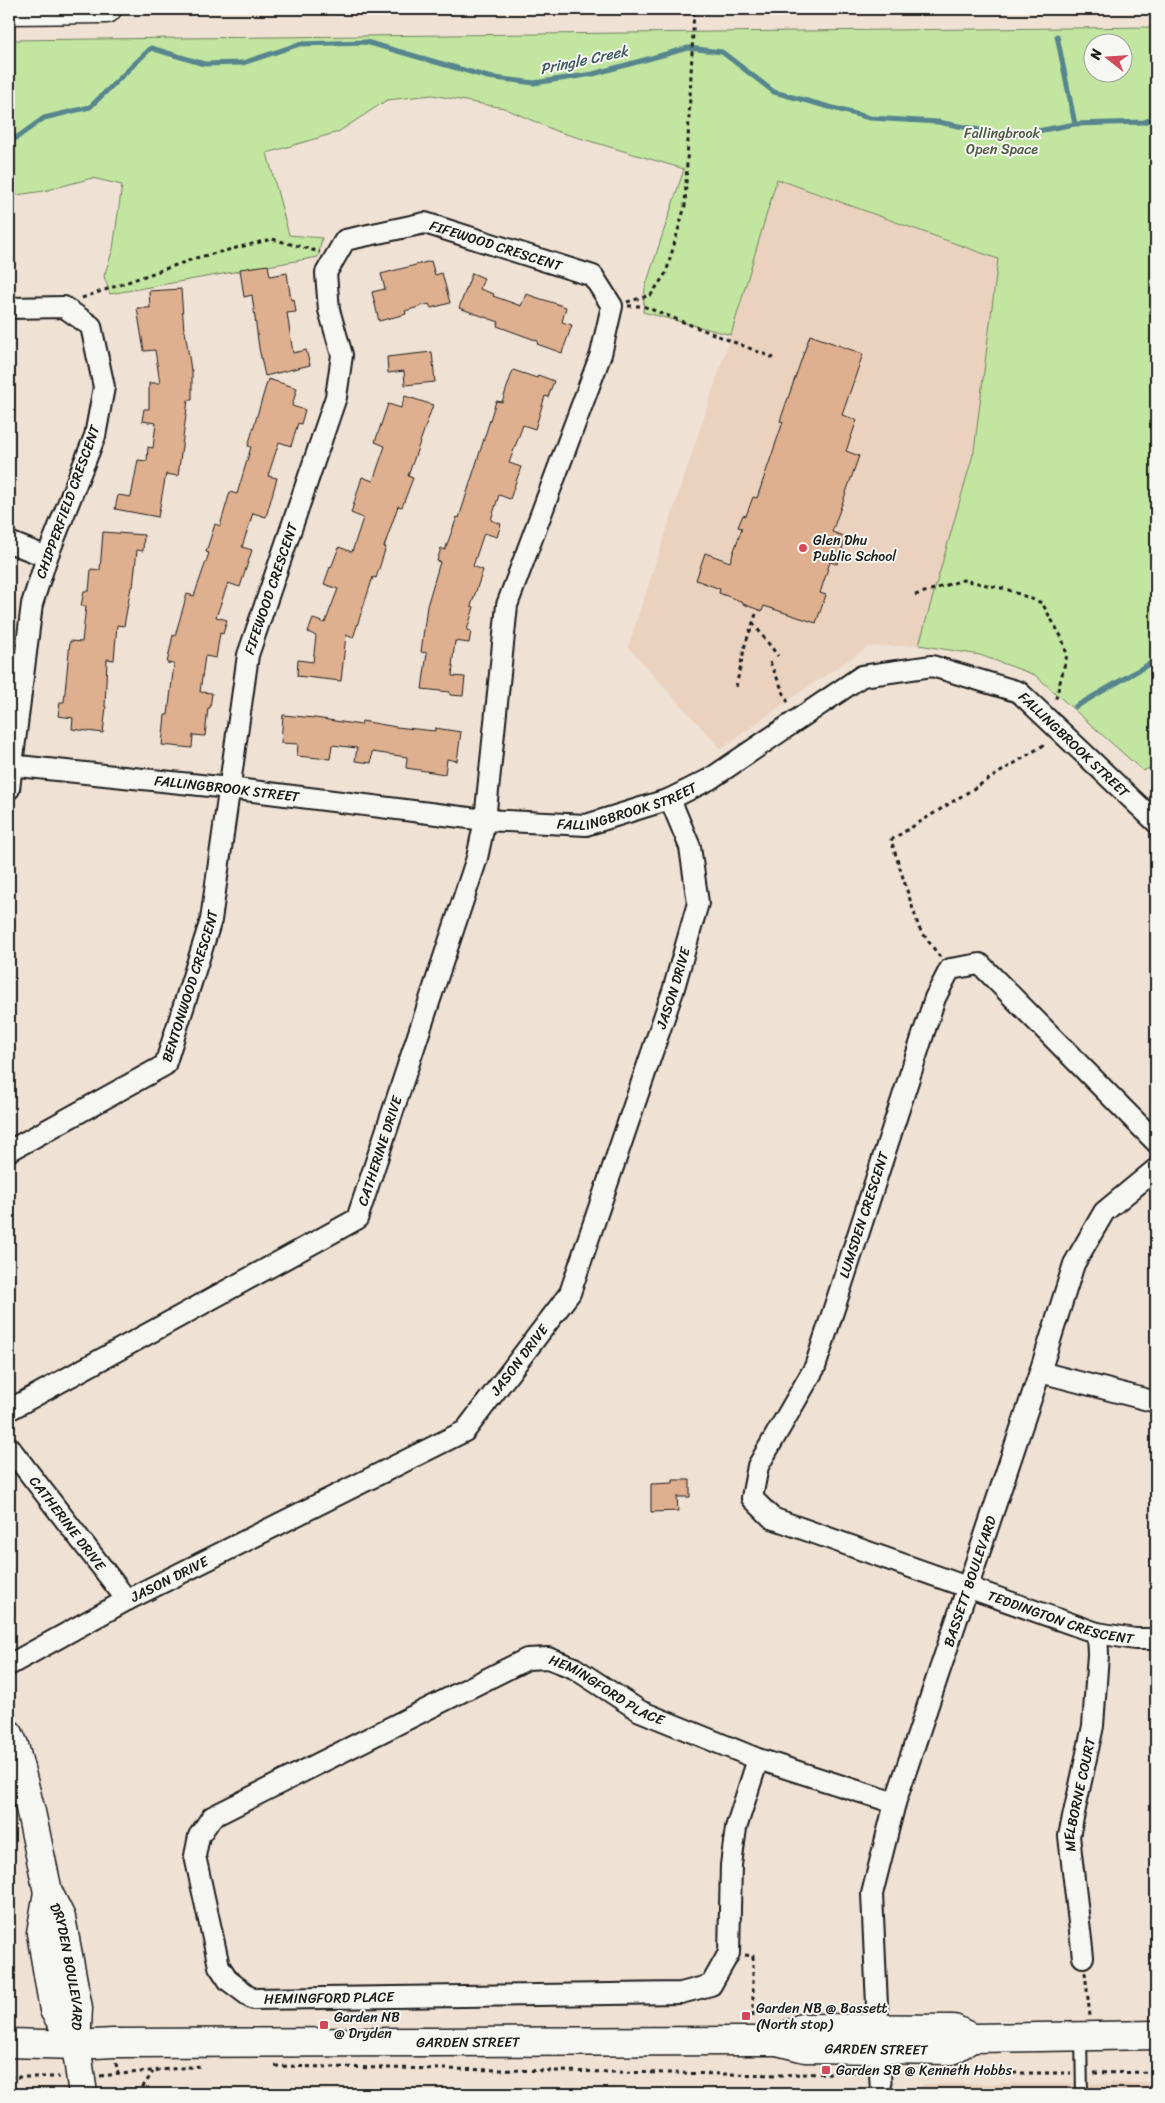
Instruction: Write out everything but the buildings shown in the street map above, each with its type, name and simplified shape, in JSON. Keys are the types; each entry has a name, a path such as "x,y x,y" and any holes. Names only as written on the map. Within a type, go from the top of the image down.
{"street":[{"path":"9,10 107,9"},
{"name":"FIFEWOOD CRESCENT","path":"229,788 248,655 336,398 342,355 329,310 326,272 344,240 425,223 593,276 612,306"},
{"path":"485,820 507,605 601,354 612,306"},
{"name":"CHIPPERFIELD CRESCENT","path":"9,308 64,307 91,326 104,387 95,436 47,557 32,604 10,765"},
{"path":"9,542 47,557"},
{"name":"FALLINGBROOK STREET","path":"10,765 229,788 485,820 586,825 670,798 710,779 862,676 932,666 1019,692 1156,822"},
{"path":"9,789 10,765"},
{"name":"BENTONWOOD CRESCENT","path":"9,1151 165,1065 211,920 229,788"},
{"name":"JASON DRIVE","path":"9,1665 126,1600 465,1431 570,1293 673,991 698,903 690,847 670,798"},
{"name":"CATHERINE DRIVE","path":"9,1410 357,1219 477,858 485,820"},
{"path":"950,969 980,964 1156,1142"},
{"name":"LUMSDEN CRESCENT","path":"950,969 935,998 815,1366 758,1466 752,1498 772,1518 968,1588"},
{"name":"BASSETT BOULEVARD","path":"880,2094 872,1894 895,1803 1040,1372 1074,1264 1104,1212 1156,1169"},
{"path":"1040,1372 1156,1402"},
{"name":"CATHERINE DRIVE","path":"9,1447 126,1600"},
{"name":"TEDDINGTON CRESCENT","path":"968,1588 1097,1633 1135,1639 1156,1639"},
{"name":"MELBORNE COURT","path":"1083,1957 1069,1836 1093,1726 1098,1654 1097,1633"},
{"name":"HEMINGFORD PLACE","path":"758,1759 736,1828 731,1865 729,1953 711,1985 681,1993 253,1999 228,1980 218,1966 195,1856 199,1836 212,1817 527,1659 548,1658 574,1668 640,1711 758,1759 895,1803"},
{"name":"DRYDEN BOULEVARD","path":"9,1734 14,1745 31,1812 48,1892 61,1918 78,2008 76,2045 81,2086"},
{"name":"GARDEN STREET","path":"9,2044 765,2041 802,2028 879,2050 954,2029 972,2038 1156,2035"}],"lane":[{"path":"1082,2094 1087,2036"}],"path":[{"path":"612,306 651,295 666,273 685,206 694,9"},
{"path":"58,307 196,258 272,239 335,256"},
{"path":"612,306 643,306 774,358"},
{"path":"915,595 963,580 1006,589 1042,603 1062,638 1067,655 1056,727 891,840 920,928 950,969"},
{"path":"736,687 756,614"},
{"path":"753,622 778,656"},
{"path":"770,662 796,721"},
{"path":"729,1953 752,1956 765,2041"},
{"path":"1083,1957 1087,2036"},
{"path":"270,2066 781,2075 879,2050"},
{"path":"9,2077 81,2086 153,2072 211,2065"},
{"path":"138,2094 153,2072"},
{"path":"942,2073 978,2074"}],"shaded area":[{"name":"Glen Dhu Public School","path":"776,179 998,259 974,451 919,645 868,647 790,699 721,749 628,647 731,335"},
{"path":"1156,2083 1156,2094 923,2094 922,2084"}],"green space":[{"name":"Fallingbrook Open Space","path":"1156,27 1156,765 1143,771 1035,675 980,655 919,645 974,451 998,259 777,179 731,335 643,312 645,288 684,169 556,131 504,108 432,95 387,100 338,132 267,153 289,235 322,238 318,257 110,294 104,276 113,249 122,185 92,178 44,191 9,196 9,40"}],"waterway":[{"path":"1057,36 1075,124"},
{"name":"Pringle Creek","path":"9,143 44,118 90,107 151,48 204,64 243,63 300,44 366,42 488,77 534,83 593,74 688,48 722,52 774,92 870,118 938,122 1011,136 1075,124 1144,122 1156,117"},
{"path":"1075,707 1156,660"}],"place":[{"name":"Glen Dhu Public School","path":"803,548"},
{"name":"Garden NB @ Bassett (North stop)","path":"746,2016"},
{"name":"Garden NB @ Dryden","path":"324,2025"},
{"name":"Garden SB @ Kenneth Hobbs","path":"826,2070"}]}
